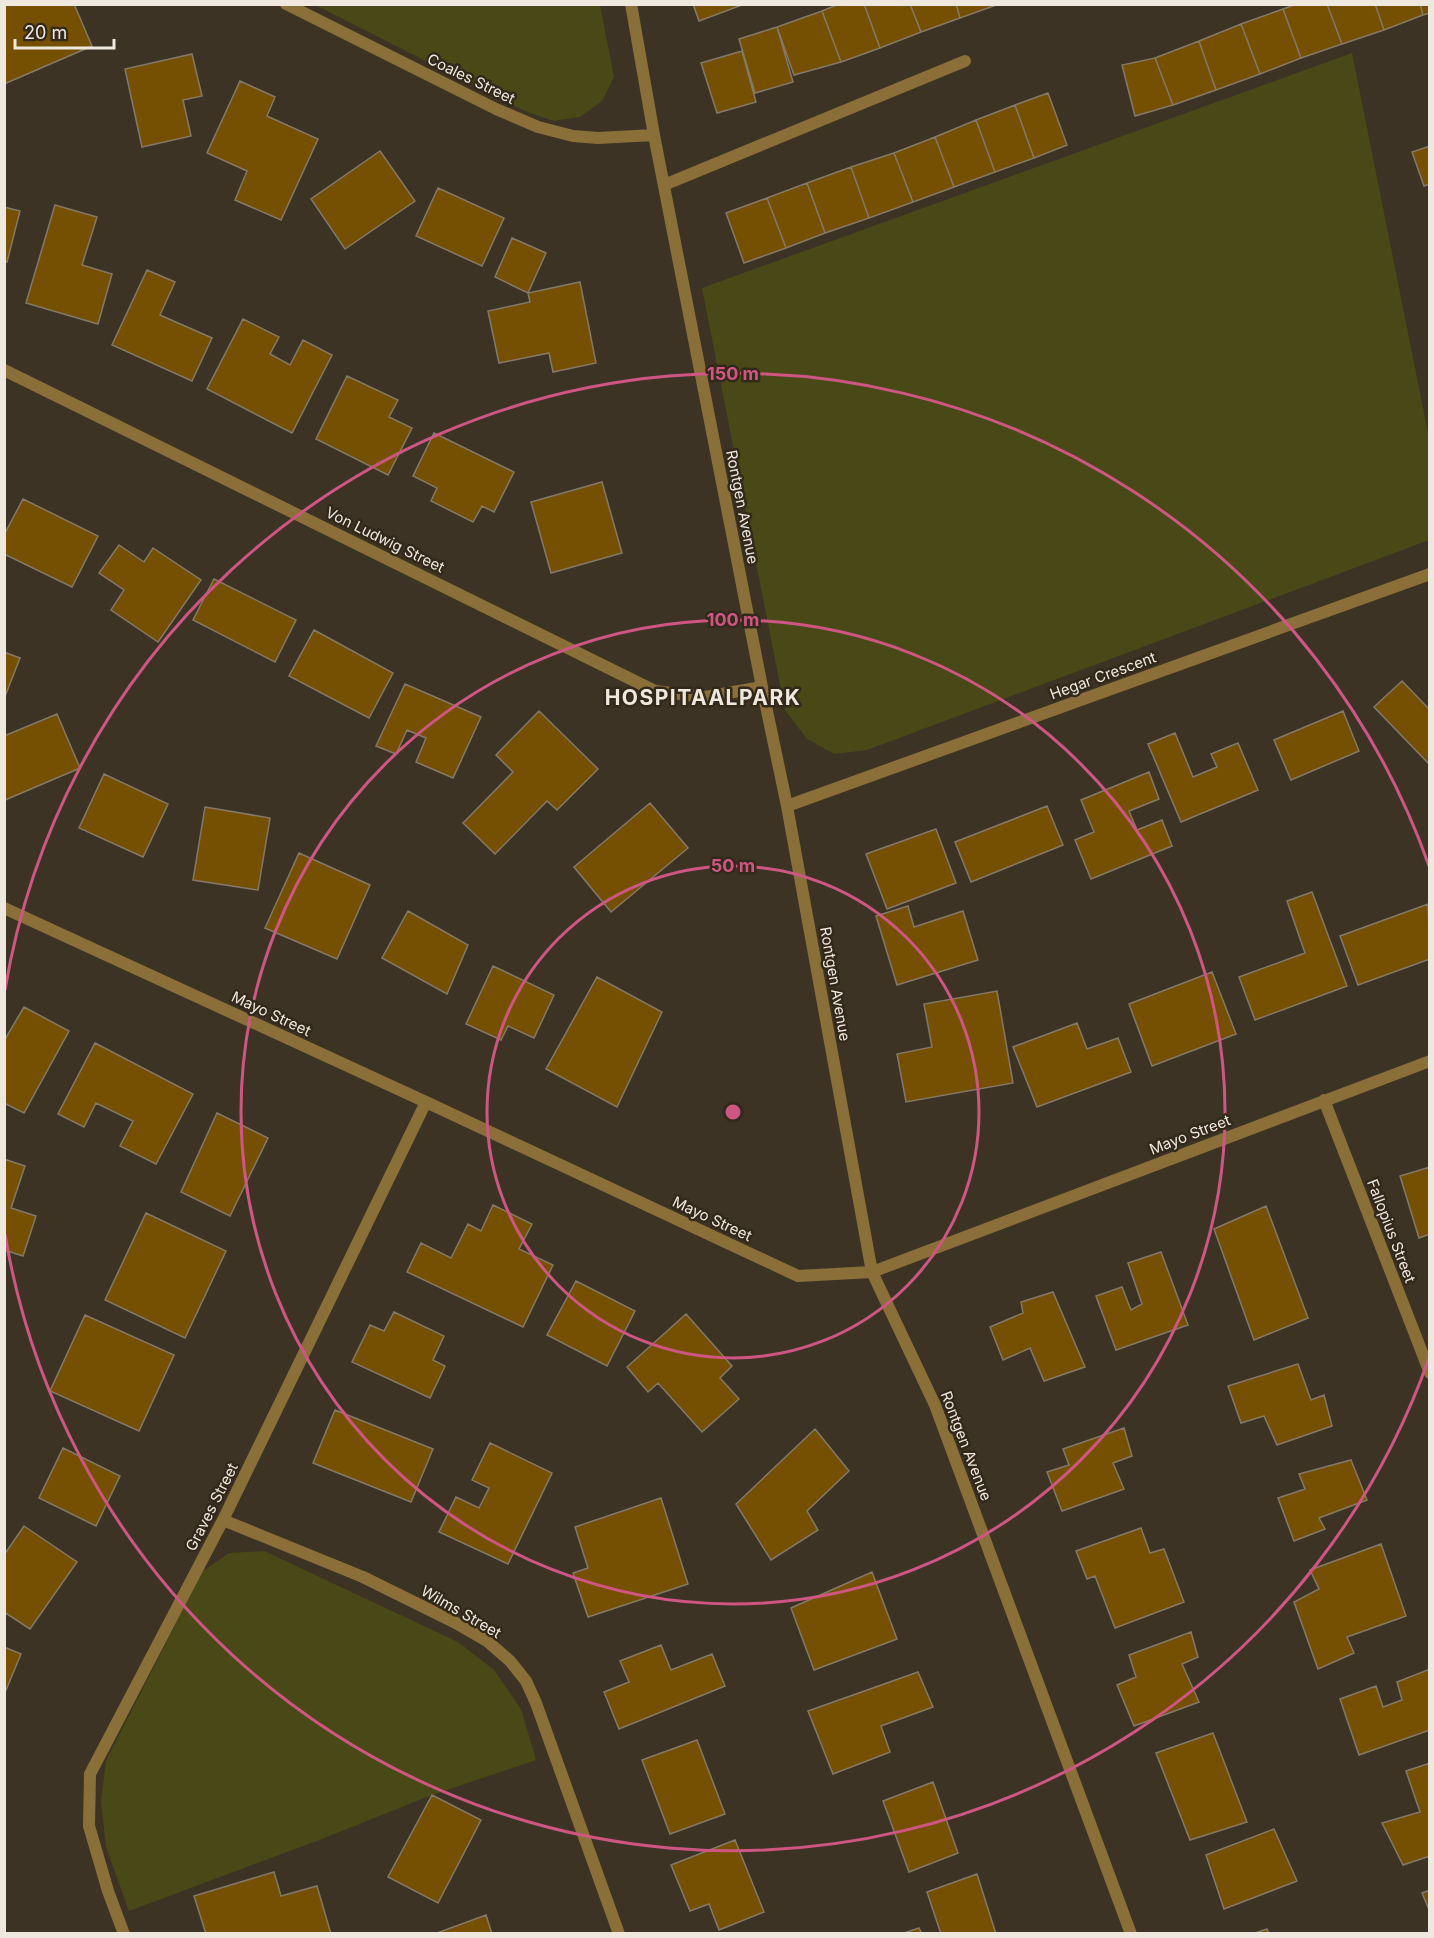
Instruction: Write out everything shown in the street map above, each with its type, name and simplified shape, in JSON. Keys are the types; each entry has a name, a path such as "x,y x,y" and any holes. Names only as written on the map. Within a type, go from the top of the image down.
{"street":[{"name":"Coales Street","path":"286,4 496,109 538,127 573,136 598,138 654,135"},
{"name":"Rontgen Avenue","path":"631,4 654,135 787,806 872,1272 935,1405 1131,1934"},
{"path":"664,185 965,62"},
{"name":"Von Ludwig Street","path":"4,370 656,691 705,698 762,687"},
{"name":"Hegar Crescent","path":"787,806 1430,574"},
{"name":"Mayo Street","path":"4,908 798,1276 872,1272 1430,1061"},
{"name":"Fallopius Street","path":"1324,1100 1430,1374"},
{"name":"Graves Street","path":"124,1934 108,1891 89,1826 90,1774 223,1520 426,1102"},
{"name":"Wilms Street","path":"223,1520 363,1577 488,1641 510,1661 526,1681 536,1703 619,1934"}],"shaded area":[{"path":"315,5 600,5 614,77 602,101 580,117 554,121 527,112"},
{"path":"1352,53 1429,438 1429,540 867,750 834,754 807,739 785,710 702,288"},
{"path":"264,1551 458,1642 494,1670 521,1709 536,1760 432,1795 129,1911 106,1847 101,1802 106,1761 202,1572 229,1553"}],"building":[{"path":"4,4 74,4 92,46 4,84"},
{"path":"693,4 742,4 742,5 699,21"},
{"path":"839,4 864,4 880,48 841,62 822,11"},
{"path":"864,4 910,4 921,32 880,48"},
{"path":"910,4 956,4 960,18 921,32"},
{"path":"956,4 999,4 960,18"},
{"path":"1297,4 1327,4 1342,44 1301,58 1283,9"},
{"path":"1327,4 1375,4 1384,30 1342,44"},
{"path":"1375,4 1420,4 1423,15 1384,30"},
{"path":"1420,4 1430,4 1430,13 1423,15"},
{"path":"1283,9 1301,58 1260,74 1241,24"},
{"path":"822,11 841,62 794,75 777,27"},
{"path":"1241,24 1260,74 1216,90 1199,41"},
{"path":"777,27 793,82 755,93 739,39"},
{"path":"1199,41 1216,90 1173,105 1155,58"},
{"path":"742,51 756,102 717,113 701,63"},
{"path":"192,54 202,96 183,100 191,136 142,147 125,69"},
{"path":"1155,58 1173,105 1135,116 1122,65"},
{"path":"240,81 275,97 267,116 318,139 281,220 235,200 247,171 207,153"},
{"path":"1048,93 1067,145 1034,158 1015,105"},
{"path":"1015,105 1034,158 995,172 976,120"},
{"path":"976,120 995,172 954,187 935,137"},
{"path":"935,137 954,187 913,202 894,153"},
{"path":"1430,146 1430,184 1424,186 1412,152"},
{"path":"380,151 415,201 345,249 311,199"},
{"path":"894,153 913,202 869,218 851,167"},
{"path":"851,167 869,218 825,233 807,183"},
{"path":"807,183 825,233 786,248 767,198"},
{"path":"438,188 504,218 482,266 416,236"},
{"path":"767,198 786,248 744,263 726,213"},
{"path":"55,205 97,217 82,265 112,274 98,324 26,303"},
{"path":"4,207 20,211 7,262 4,261"},
{"path":"512,238 546,253 528,293 495,277"},
{"path":"147,270 175,282 160,315 212,338 192,381 112,345"},
{"path":"580,282 596,363 553,372 549,353 499,363 488,311 530,302 528,293"},
{"path":"243,319 279,337 270,354 290,365 303,340 332,355 292,433 207,389"},
{"path":"347,376 398,400 389,417 412,428 388,475 316,439"},
{"path":"434,433 514,472 494,512 482,506 473,522 431,501 437,488 413,476"},
{"path":"602,482 622,553 551,573 531,502"},
{"path":"23,499 98,536 72,587 4,554 4,535"},
{"path":"119,545 144,562 153,548 201,580 158,642 111,610 124,590 99,573"},
{"path":"214,579 296,620 275,662 193,620"},
{"path":"314,630 393,673 369,718 289,676"},
{"path":"4,652 20,658 4,699"},
{"path":"1402,681 1430,710 1430,765 1374,707"},
{"path":"405,684 481,717 453,778 416,762 426,738 407,730 396,754 376,746"},
{"path":"539,711 598,769 557,810 547,801 495,854 463,823 513,772 496,755"},
{"path":"1343,711 1359,751 1291,780 1274,740"},
{"path":"57,714 80,768 5,800 4,736"},
{"path":"1175,733 1193,777 1217,767 1211,754 1238,743 1258,790 1181,822 1148,744"},
{"path":"1149,772 1159,799 1129,811 1137,830 1162,820 1172,846 1091,879 1075,840 1094,832 1081,800"},
{"path":"104,774 168,804 143,857 79,828"},
{"path":"650,803 688,848 611,912 574,867"},
{"path":"1047,806 1063,845 971,882 955,842"},
{"path":"205,807 270,818 258,890 193,880"},
{"path":"936,829 956,883 887,909 866,854"},
{"path":"299,853 370,885 337,959 265,928"},
{"path":"1312,892 1347,986 1255,1020 1239,977 1305,953 1287,901"},
{"path":"1428,904 1430,959 1358,985 1340,936"},
{"path":"908,906 914,927 963,911 978,960 897,985 876,916"},
{"path":"408,911 468,945 447,994 382,958"},
{"path":"493,966 554,995 534,1038 508,1026 501,1040 466,1024"},
{"path":"1212,972 1236,1034 1152,1066 1129,1004"},
{"path":"597,977 662,1012 617,1107 546,1069"},
{"path":"997,991 1013,1083 906,1102 897,1054 932,1047 924,1004"},
{"path":"24,1007 69,1031 24,1113 4,1103 4,1041"},
{"path":"1077,1023 1087,1049 1118,1038 1131,1072 1037,1107 1013,1047"},
{"path":"95,1043 193,1094 156,1164 120,1146 133,1121 96,1103 84,1127 58,1114"},
{"path":"217,1113 268,1138 230,1216 181,1192"},
{"path":"4,1159 25,1166 11,1208 36,1216 23,1256 4,1250"},
{"path":"1430,1167 1430,1234 1419,1238 1400,1176"},
{"path":"493,1205 532,1224 519,1249 553,1265 523,1327 407,1272 421,1243 451,1258 468,1224 481,1231"},
{"path":"1266,1206 1308,1318 1254,1340 1214,1229"},
{"path":"146,1213 226,1251 185,1338 105,1300"},
{"path":"1161,1252 1188,1325 1116,1350 1096,1296 1122,1287 1131,1310 1142,1304 1128,1263"},
{"path":"576,1281 635,1311 607,1366 547,1335"},
{"path":"1053,1292 1085,1367 1044,1381 1030,1348 1003,1360 990,1327 1023,1313 1021,1302"},
{"path":"394,1312 444,1336 433,1360 445,1366 430,1398 352,1362 370,1325 384,1331"},
{"path":"686,1314 732,1366 720,1378 739,1399 702,1432 658,1383 648,1392 627,1367"},
{"path":"85,1315 174,1355 139,1431 50,1391"},
{"path":"1298,1364 1311,1400 1324,1395 1332,1426 1277,1445 1264,1416 1241,1423 1228,1386"},
{"path":"335,1410 433,1449 411,1502 313,1463"},
{"path":"1124,1428 1132,1456 1113,1463 1124,1489 1062,1511 1047,1472 1069,1465 1063,1449"},
{"path":"815,1429 849,1471 807,1511 818,1530 771,1560 736,1504"},
{"path":"490,1443 552,1473 508,1564 439,1532 456,1497 479,1508 489,1488 472,1480"},
{"path":"63,1448 120,1476 96,1526 39,1498"},
{"path":"1351,1460 1367,1500 1319,1518 1325,1529 1294,1541 1278,1498 1305,1489 1299,1474"},
{"path":"661,1498 688,1584 588,1617 573,1573 588,1568 575,1527"},
{"path":"24,1526 77,1562 30,1629 4,1612 4,1555"},
{"path":"1141,1528 1150,1553 1164,1549 1184,1602 1115,1628 1095,1576 1087,1579 1076,1551"},
{"path":"1381,1544 1406,1616 1347,1637 1354,1653 1318,1669 1294,1602 1319,1589 1310,1570"},
{"path":"872,1572 897,1639 814,1670 791,1608"},
{"path":"1191,1632 1198,1657 1182,1664 1199,1702 1134,1726 1117,1685 1136,1677 1129,1655"},
{"path":"661,1645 671,1670 712,1654 725,1686 619,1729 604,1692 629,1682 620,1661"},
{"path":"4,1647 21,1654 4,1695"},
{"path":"1430,1669 1430,1730 1359,1755 1340,1699 1376,1686 1383,1707 1402,1700 1397,1682"},
{"path":"918,1672 933,1707 881,1726 890,1752 833,1774 808,1711"},
{"path":"1213,1733 1247,1822 1190,1840 1156,1753"},
{"path":"697,1740 725,1814 670,1834 642,1760"},
{"path":"1430,1763 1430,1856 1403,1865 1382,1823 1420,1812 1406,1771"},
{"path":"933,1782 958,1853 909,1872 883,1801"},
{"path":"432,1795 481,1820 438,1903 388,1877"},
{"path":"1274,1829 1297,1881 1224,1909 1206,1855"},
{"path":"735,1840 764,1912 719,1930 709,1904 690,1911 671,1865"},
{"path":"274,1872 281,1896 317,1886 331,1934 206,1934 194,1896"},
{"path":"977,1874 996,1934 941,1934 927,1892"},
{"path":"1430,1890 1430,1912 1422,1893"},
{"path":"486,1915 492,1934 437,1934 437,1933"},
{"path":"919,1928 922,1934 901,1934"},
{"path":"1267,1929 1269,1934 1252,1934"}],"district":[{"name":"HOSPITAALPARK","path":"703,698"}]}
